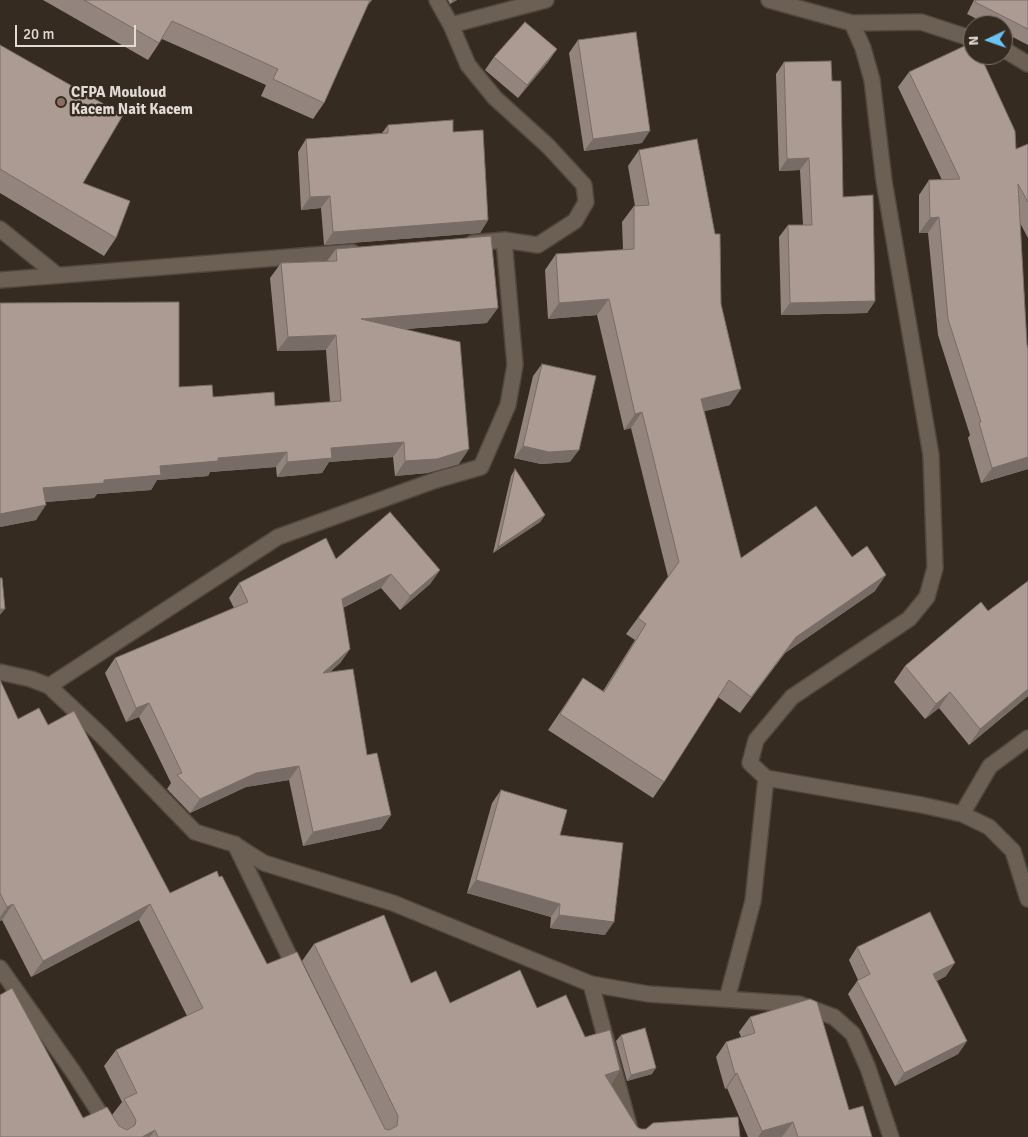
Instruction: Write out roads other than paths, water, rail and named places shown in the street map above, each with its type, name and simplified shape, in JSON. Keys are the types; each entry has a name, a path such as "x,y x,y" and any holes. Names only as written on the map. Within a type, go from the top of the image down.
{"street":[{"path":"437,0 452,25 468,65 495,98 548,146 584,185 586,202 575,221 538,245 504,240 454,244"},
{"path":"452,25 546,0"},
{"path":"769,0 852,23 921,22 963,36"},
{"path":"852,23 872,80 884,180 931,455 936,568 927,597 909,619 792,697 756,740 750,763 766,778 922,805 962,814 989,827 1013,851 1028,899"},
{"path":"1013,55 1028,64"},
{"path":"0,228 57,275"},
{"path":"49,686 278,537 436,480 481,467 508,405 515,365 504,240"},
{"path":"0,280 365,251"},
{"path":"0,672 31,679 49,686 195,832 234,844 264,863 393,904 591,984 648,994 799,1004 834,1016 853,1034 868,1068 891,1137"},
{"path":"962,814 990,766 1028,738"},
{"path":"727,1000 753,901 766,778"},
{"path":"234,844 304,986"},
{"path":"0,968 74,1073 115,1137"},
{"path":"591,984 632,1137"}],"place":[{"name":"CFPA Mouloud Kacem Nait Kacem","path":"61,102"}]}
